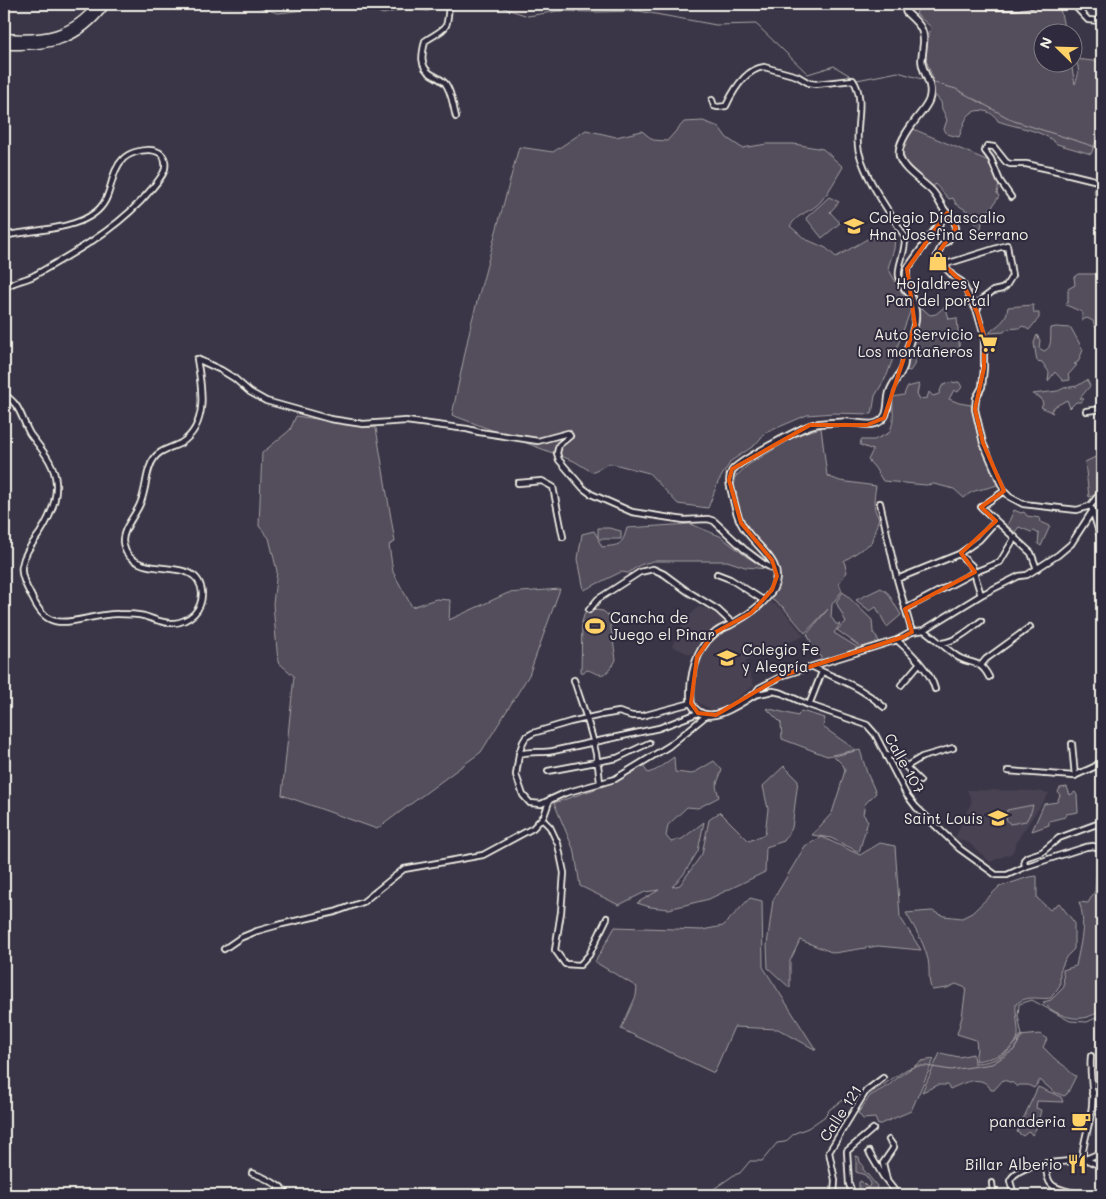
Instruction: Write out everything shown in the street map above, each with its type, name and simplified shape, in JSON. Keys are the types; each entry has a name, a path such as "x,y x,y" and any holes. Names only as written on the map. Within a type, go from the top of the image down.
{"highway":[{"path":"4,38 38,39 61,33 82,22 98,4"},
{"path":"4,45 38,45 68,37 93,19 105,4"}],"street":[{"path":"449,4 448,25 445,29 425,41 422,54 423,63 427,71 447,86 456,117"},
{"path":"905,4 906,12 922,28 924,34 922,62 930,89 929,100 909,128 900,144 898,152 903,165 912,176 937,196 943,210 954,220 956,228 938,252 938,260 954,277 962,282 977,312 984,336 982,387 976,398 974,409 983,442 1004,490 1010,497 1024,504 1077,510 1092,508"},
{"path":"986,4 990,7 1022,7 1035,4"},
{"path":"1073,4 1088,20 1102,21"},
{"path":"712,100 714,106 726,106 739,82 759,68 764,67 797,76 809,83 853,80 859,88 859,152 876,191 906,237 906,245 898,278 901,286 909,294"},
{"path":"1011,197 1000,181 991,159 985,151 987,146 994,147 1006,162 1010,164 1026,164 1102,182"},
{"path":"4,236 62,227 94,213 104,203 119,163 132,153 141,150 156,151 162,155 165,161 162,176 139,203 118,223 69,257 29,279 6,286 4,289"},
{"path":"947,213 907,269 905,276 915,309 915,325 903,368 891,388 887,400 888,411 884,418 876,424 867,425 849,422 810,425 746,459 732,469 729,480 741,524 772,560 776,570 776,582 772,590 751,613 714,633 707,641 698,657 690,703 698,713 707,716 721,714 754,695 758,688 784,675 897,640 912,632 924,630 981,595 1019,576 1027,575 1058,555 1071,544 1102,491"},
{"path":"944,265 1007,244 1012,276 1006,286 993,291 981,300 977,312"},
{"path":"4,393 15,404 23,422 50,461 54,471 56,482 55,496 51,509 42,530 28,550 22,566 23,576 39,610 46,617 54,621 67,622 116,614 135,614 175,623 186,620 200,606 202,595 200,584 191,574 180,570 146,566 134,562 124,548 123,541 144,494 148,472 154,457 160,452 181,443 192,432 198,422 202,398 197,360 221,370 250,392 266,401 330,419 363,424 406,421 538,441 568,434 570,436 559,446 557,453 559,460 583,488 591,494 632,512 684,520 708,519 714,521 744,549 764,564 776,570"},
{"path":"1086,411 1102,409"},
{"path":"518,483 542,481 553,487 563,537"},
{"path":"1004,490 981,507 1031,553 1037,569"},
{"path":"880,503 897,579 912,632"},
{"path":"1092,508 1102,539 1102,566"},
{"path":"897,579 959,554 979,540 996,521"},
{"path":"905,609 975,572 1000,562 1015,537"},
{"path":"959,554 967,560 975,572 981,595"},
{"path":"589,610 605,594 640,572 653,569 664,574 718,610 732,624"},
{"path":"717,574 730,579 763,600"},
{"path":"942,643 949,642 981,621"},
{"path":"981,665 986,659 1030,627"},
{"path":"924,630 956,656 981,665 985,668 989,677"},
{"path":"897,640 914,654 919,664 929,676 935,689"},
{"path":"901,685 919,664"},
{"path":"813,667 864,691 884,707"},
{"path":"809,705 822,672"},
{"path":"574,680 595,741 600,783"},
{"name":"Calle 107","path":"754,695 773,691 867,725 875,734 906,794 916,807 950,840 989,872 1000,876 1086,847 1093,846 1102,849"},
{"path":"690,703 642,716 632,716 619,712 570,722 533,733 526,737 519,754 516,774 522,795 534,804 541,804 565,793 615,779 669,746 707,716"},
{"path":"519,754 553,751 659,728 698,713"},
{"path":"548,771 617,758 649,742"},
{"path":"1072,744 1075,776"},
{"path":"907,766 922,756 953,748"},
{"path":"886,756 892,755 907,766 920,781"},
{"path":"1008,770 1075,776 1102,761"},
{"path":"224,949 240,938 257,931 335,912 363,902 404,869 483,855 533,828 542,819 550,800"},
{"path":"542,819 550,827 558,844 564,873 561,912 555,950 565,964 580,965 589,956 607,918"},
{"path":"1027,866 1025,866 1024,862 1027,858 1042,852 1059,838 1097,824 1102,825"},
{"path":"1083,1160 1083,1146 1091,1112 1091,1056"},
{"name":"Calle 121","path":"834,1195 835,1180 829,1152 866,1091 883,1078"},
{"path":"1092,1094 1102,1091"},
{"path":"853,1195 849,1185 847,1152 873,1129"},
{"path":"888,1181 883,1163 894,1147 889,1140"},
{"path":"869,1152 898,1195"},
{"path":"1014,1195 1010,1181 1022,1170 1046,1163 1083,1160 1102,1152"},
{"path":"1083,1160 1102,1167"},
{"path":"1046,1163 1047,1181 1051,1186 1076,1193"},
{"path":"252,1173 268,1179 281,1187 289,1195"},
{"path":"992,1183 994,1192 998,1195"},
{"path":"275,1195 281,1187"}],"highlighted area":[{"path":"947,213 956,228 935,257 962,282 977,312 984,336 984,368 975,409 983,443 1004,491 981,507 996,521 961,553 975,572 905,609 912,632 903,637 784,675 716,715 698,713 691,703 697,657 714,633 751,613 772,590 777,576 772,560 741,523 729,480 732,469 810,425 867,425 884,418 915,325 907,269"}],"shaded area":[{"path":"920,4 1059,4 1063,22 1034,22 1034,72 1073,72 1075,84 1078,72 1084,72 1084,60 1102,62 1102,127 1091,154 1057,144 1036,132 998,121 993,115 985,111 973,112 968,116 959,137 947,134 944,129 947,120 941,102 934,94 933,79 926,60 926,48 931,27 916,14"},
{"path":"703,121 719,127 727,138 742,148 767,144 794,144 823,149 843,167 821,201 798,217 790,226 805,239 826,248 836,257 869,238 882,237 888,231 895,236 894,249 888,268 911,309 887,375 875,396 872,414 834,413 807,415 765,433 755,445 731,461 718,482 708,508 678,504 649,473 610,463 592,472 574,461 452,415 471,324 519,147 553,152 586,130 616,137 642,131 653,140 667,141 684,122"},
{"path":"911,128 991,162 999,184 997,193 999,196 991,209 984,213 981,228 976,228 974,215 956,204 953,198 949,199 935,184 932,190 908,169 901,156 904,139"},
{"path":"1096,186 1102,187 1102,222 1096,211 1098,202 1094,192"},
{"path":"829,197 839,202 830,212 840,223 822,238 806,218"},
{"path":"1102,257 1102,324 1100,323 1095,327 1093,321 1087,318 1082,320 1082,312 1066,305 1068,289 1075,285 1074,277 1078,274 1096,274"},
{"path":"1033,305 1034,313 1039,313 1039,318 1029,330 1023,326 1007,329 1004,332 989,333 1004,320 1008,307"},
{"path":"943,308 946,308 949,319 957,318 960,354 916,354 914,365 910,371 905,370 917,325 918,310 923,309 930,315 936,314"},
{"path":"1051,328 1071,328 1083,350 1078,362 1074,364 1077,365 1068,375 1070,380 1063,381 1055,372 1048,381 1049,372 1042,362 1037,361 1034,343 1037,335 1040,340 1039,348 1044,351 1050,345"},
{"path":"1087,380 1090,386 1080,398 1084,399 1081,402 1076,402 1070,408 1067,400 1054,407 1051,411 1053,413 1041,407 1043,404 1041,398 1032,394 1058,391 1077,386"},
{"path":"959,382 962,387 958,392 954,390 949,399 971,405 977,433 997,485 975,491 964,498 954,489 934,484 883,481 868,460 873,450 860,445 861,440 874,440 889,433 893,419 893,397 904,395 907,387 919,384 917,394 919,399 927,398 929,392 933,396 939,394 942,386 948,383"},
{"path":"296,416 376,428 395,542 389,545 393,572 412,607 436,599 450,600 449,620 508,593 560,589 529,675 481,752 377,829 282,795 294,676 278,662 273,604 277,571 269,538 259,526 262,453 290,430"},
{"path":"821,428 827,476 840,481 876,486 874,507 879,518 871,543 844,561 847,572 839,583 842,591 832,604 831,617 836,624 840,624 834,633 860,649 822,661 820,655 812,655 811,642 807,634 828,609 805,633 783,607 768,597 778,574 749,532 739,513 732,480 748,465 799,434"},
{"path":"1102,454 1102,486 1096,495 1089,497 1085,462"},
{"path":"1014,510 1021,513 1024,512 1027,516 1040,518 1041,522 1050,526 1041,546 1038,544 1039,534 1034,531 1031,532 1019,527 1015,532 1007,526"},
{"path":"690,524 720,536 747,557 767,569 745,567 727,561 653,561 640,565 628,573 621,572 584,590 578,559 582,534 594,531 598,538 598,528 621,531 621,539 598,539 602,547 613,546 622,541 627,528"},
{"path":"881,588 888,593 901,615 887,627 876,607 870,611 856,600"},
{"path":"843,592 872,620 873,632 880,643 862,648 837,630 846,622 836,602"},
{"name":"Colegio Fe y Alegría","path":"768,601 781,608 804,636 745,661 754,686 716,712 693,700 702,654 717,634 754,616"},
{"path":"698,607 705,608 725,620 701,640 691,655 672,646 685,621"},
{"path":"603,611 609,616 616,659 605,674 598,674 588,670 581,673 582,622 585,612"},
{"path":"766,708 798,716 801,711 825,718 823,727 856,750 827,756 782,739 781,723"},
{"path":"860,750 876,793 865,804 863,814 868,821 859,852 831,838 812,835 832,813 840,788 845,770 843,765 834,756"},
{"path":"674,757 675,772 692,774 714,761 722,770 716,786 719,797 698,808 687,807 668,825 666,836 671,842 682,839 704,822 698,851 683,875 672,887 680,885 702,854 709,820 720,812 749,841 765,834 768,809 763,786 784,766 798,780 792,828 784,841 766,847 765,872 709,899 669,909 650,907 637,903 659,890 645,892 619,905 580,886 575,853 554,803 604,786 643,766 648,773 656,770"},
{"path":"1067,787 1070,795 1075,792 1077,795 1078,812 1066,814 1065,817 1049,821 1049,825 1032,831 1044,804 1057,802 1060,788"},
{"name":"Saint Louis","path":"967,790 1036,791 1049,793 1020,836 1012,853 990,862 969,843 955,838 972,801"},
{"path":"1033,805 1026,821 1010,824 1006,819 1007,810"},
{"path":"822,837 860,855 880,843 895,846 900,917 921,950 878,946 834,953 800,940 790,961 790,988 768,968 767,945 773,900 805,846"},
{"path":"1037,876 1037,898 1050,910 1059,903 1074,922 1074,949 1066,957 1060,971 1060,985 1051,998 1029,998 1016,1004 1018,1036 1012,1047 1001,1055 975,1061 976,1040 957,1034 962,1017 966,988 956,984 947,988 932,990 925,950 906,913 932,911 944,916 962,918 972,913 999,887"},
{"path":"1096,876 1102,876 1102,1011 1086,1017 1072,1018 1055,1012 1043,1002 1051,1000 1064,987 1063,970 1076,966 1083,926 1079,902 1088,903 1095,891"},
{"path":"750,898 762,901 763,967 816,1050 778,1029 734,1027 714,1073 621,1029 636,996 637,987 595,962 615,927 702,930 723,926"},
{"path":"1040,1034 1047,1039 1043,1047 1076,1076 1067,1094 1064,1096 1054,1092 1040,1080 1034,1088 1028,1085 1019,1085 1017,1087 1013,1083 1003,1080 994,1090 991,1090 983,1082 972,1081 950,1089 947,1085 938,1085 922,1092 940,1053 959,1057 973,1054 974,1063 981,1063 995,1059 1007,1052 1020,1036"},
{"path":"934,1059 911,1111 878,1125 875,1118 863,1119 858,1113 870,1096 922,1061"},
{"path":"1038,1087 1061,1097 1063,1102 1037,1101 1036,1108 1041,1110 1037,1127 1032,1135 1029,1131 1023,1136 1017,1132"},
{"path":"856,1156 859,1157 863,1169 877,1186 871,1195 859,1195 859,1182 861,1181 868,1188 871,1183 865,1175 856,1172"}],"waterway":[{"path":"43,4 54,4"},
{"path":"180,4 188,7 252,5 278,13 359,4 383,14 404,9 428,11 442,4"},
{"path":"492,4 528,16 558,11 639,11 716,25 756,24 808,74 834,66 857,80 898,72 925,80"},
{"path":"931,82 956,89 1014,121 1102,149"},
{"path":"863,1102 868,1095 907,1069 926,1066 951,1070 992,1064 1014,1050 1022,1036 1018,1016 1019,1004 1032,1000 1070,1021 1087,1022 1102,1015"},
{"path":"705,1195 740,1173 750,1161 762,1161 777,1143 785,1142 795,1133 808,1128 845,1099 856,1102"}],"place":[{"name":"Colegio Didascalio Hna Josefina Serrano","path":"854,226"},
{"name":"Hojaldres y Pan del portal","path":"938,261"},
{"name":"Auto Servicio Los montañeros","path":"988,343"},
{"name":"Cancha de Juego el Pinar","path":"595,626"},
{"name":"Colegio Fe y Alegría","path":"727,658"},
{"name":"Saint Louis","path":"998,818"},
{"name":"panaderia","path":"1081,1121"},
{"name":"Billar Alberio","path":"1077,1164"}]}
